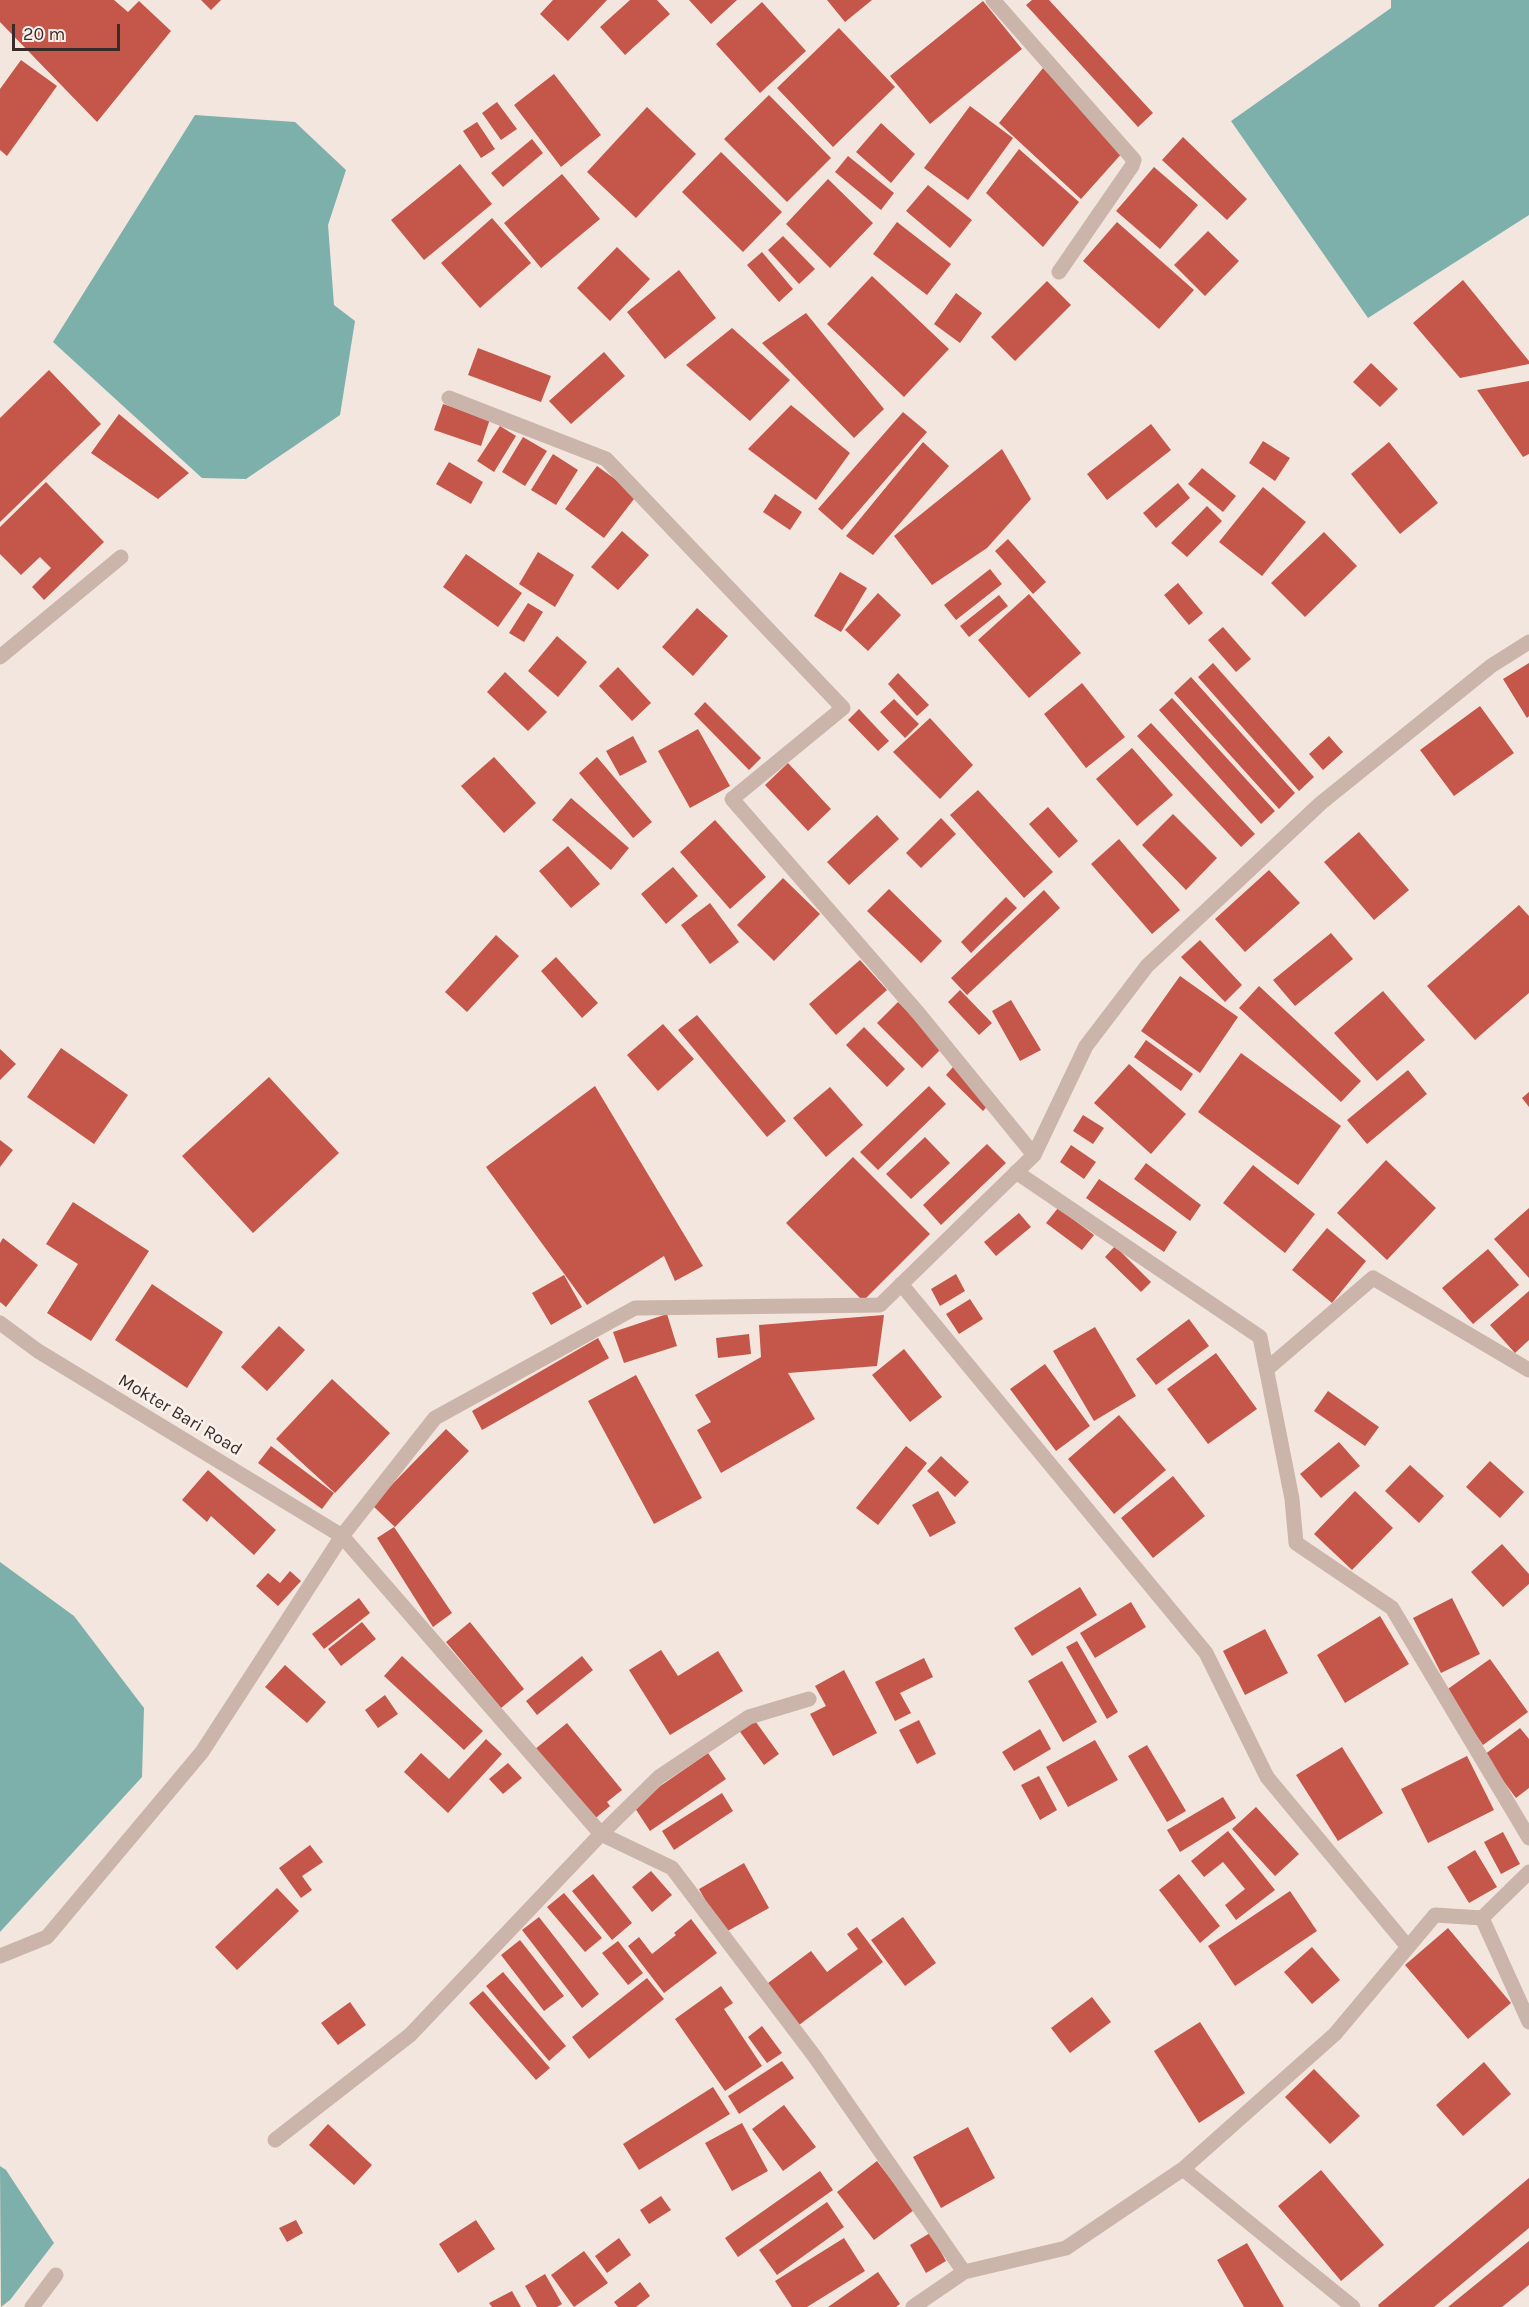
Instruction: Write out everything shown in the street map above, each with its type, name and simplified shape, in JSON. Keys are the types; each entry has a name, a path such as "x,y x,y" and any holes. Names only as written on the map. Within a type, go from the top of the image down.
{"street":[{"path":"993,0 1134,160 1059,273"},
{"path":"449,398 606,459 843,708 732,799 920,1014 1034,1155"},
{"path":"0,657 121,557"},
{"path":"0,1956 47,1937 202,1752 342,1536 435,1418 635,1308 880,1305 1034,1155 1086,1046 1147,966 1321,803 1491,666 1529,642"},
{"path":"1016,1172 1260,1337 1292,1499 1296,1543 1392,1608 1529,1838"},
{"path":"1267,1370 1373,1278 1529,1370"},
{"path":"901,1284 1206,1653 1267,1777 1408,1947"},
{"name":"Mokter Bari Road","path":"0,1323 38,1351 342,1536 600,1834"},
{"path":"275,2140 410,2035 600,1834 659,1777 749,1717 809,1699"},
{"path":"600,1834 672,1868 815,2057 964,2272"},
{"path":"913,2307 964,2272 1066,2248 1183,2169 1335,2034 1435,1915 1482,1918 1529,1872"},
{"path":"1482,1918 1529,2022"},
{"path":"1183,2169 1353,2307"},
{"path":"32,2307 56,2275"}],"water":[{"path":"1391,0 1529,0 1529,215 1368,318 1231,121 1391,8"},
{"path":"195,115 295,122 346,170 328,225 334,305 355,321 340,415 246,479 202,478 53,342"},
{"path":"0,1562 74,1616 144,1708 142,1777 0,1932"},
{"path":"0,2166 6,2170 54,2243 10,2300 1,2307"}],"building":[{"path":"0,0 114,0 128,12 139,1 171,31 97,122 0,22"},
{"path":"201,0 221,0 211,10"},
{"path":"553,0 607,0 568,41 540,14"},
{"path":"630,0 657,0 670,14 625,55 600,27"},
{"path":"689,0 737,0 711,24"},
{"path":"827,0 872,0 845,22"},
{"path":"1032,0 1049,0 1153,113 1138,127 1026,5"},
{"path":"983,1 1022,49 930,124 890,76"},
{"path":"762,2 806,51 760,93 716,44"},
{"path":"839,28 895,87 833,147 777,88"},
{"path":"21,60 57,86 7,156 0,150 0,89"},
{"path":"1043,68 1124,151 1081,199 999,123"},
{"path":"554,74 601,135 561,167 514,105"},
{"path":"769,95 831,158 787,202 724,139"},
{"path":"497,102 517,129 501,140 482,113"},
{"path":"970,106 1013,138 968,200 924,168"},
{"path":"647,107 696,154 636,218 587,172"},
{"path":"477,122 495,149 481,158 463,131"},
{"path":"881,123 915,154 891,183 856,152"},
{"path":"1183,137 1247,199 1227,220 1162,160"},
{"path":"532,139 543,153 503,187 491,173"},
{"path":"1019,149 1079,202 1043,247 986,193"},
{"path":"721,152 782,212 743,252 682,192"},
{"path":"848,156 894,193 881,210 835,172"},
{"path":"460,164 492,204 424,260 391,220"},
{"path":"1154,167 1198,205 1160,249 1116,211"},
{"path":"562,174 600,219 541,268 504,223"},
{"path":"828,179 873,223 830,268 786,224"},
{"path":"928,185 972,220 950,248 906,211"},
{"path":"492,218 531,263 480,308 441,263"},
{"path":"897,222 951,264 927,295 873,254"},
{"path":"1117,222 1194,290 1159,329 1083,261"},
{"path":"1208,231 1239,261 1205,296 1174,265"},
{"path":"783,236 815,269 799,284 768,250"},
{"path":"617,247 650,279 610,321 577,288"},
{"path":"762,252 793,289 779,302 747,265"},
{"path":"679,270 716,318 665,359 627,312"},
{"path":"872,276 949,349 904,397 827,324"},
{"path":"1463,280 1529,361 1529,364 1460,378 1413,323"},
{"path":"1047,281 1071,305 1015,361 991,337"},
{"path":"956,293 982,313 960,343 934,324"},
{"path":"806,313 884,409 854,438 762,343"},
{"path":"732,328 790,380 750,421 686,365"},
{"path":"478,348 551,376 541,402 468,375"},
{"path":"604,352 625,376 571,424 549,401"},
{"path":"1371,363 1398,389 1380,407 1353,382"},
{"path":"49,370 101,424 0,522 0,418"},
{"path":"1529,381 1529,454 1523,457 1477,390"},
{"path":"443,404 490,419 481,446 434,430"},
{"path":"791,405 850,453 816,500 748,449"},
{"path":"903,412 927,432 842,530 818,509"},
{"path":"119,414 189,473 158,499 91,453"},
{"path":"1151,424 1171,450 1107,500 1087,474"},
{"path":"500,426 516,436 494,472 477,461"},
{"path":"523,437 547,451 525,486 502,472"},
{"path":"1263,441 1290,458 1275,481 1249,463"},
{"path":"923,442 949,466 873,555 846,536"},
{"path":"1389,442 1438,503 1400,534 1351,474"},
{"path":"1002,449 1031,499 987,548 932,585 894,536"},
{"path":"553,454 578,470 556,505 531,490"},
{"path":"449,462 483,482 471,504 436,484"},
{"path":"597,466 637,495 604,538 565,509"},
{"path":"1202,468 1236,496 1223,512 1188,484"},
{"path":"46,482 104,542 44,600 32,587 51,568 40,557 21,575 0,554 0,527"},
{"path":"1178,483 1190,498 1156,528 1143,513"},
{"path":"1263,487 1306,522 1262,576 1219,542"},
{"path":"775,494 802,512 790,530 763,512"},
{"path":"1207,506 1222,521 1187,557 1171,543"},
{"path":"622,531 649,555 618,590 591,567"},
{"path":"1324,532 1357,566 1305,617 1271,583"},
{"path":"1008,539 1046,582 1033,594 995,551"},
{"path":"538,552 574,575 555,607 519,584"},
{"path":"466,554 522,593 498,627 443,587"},
{"path":"990,569 1002,584 956,620 944,605"},
{"path":"840,572 867,588 841,632 814,616"},
{"path":"1178,583 1203,613 1189,625 1164,595"},
{"path":"878,593 901,615 868,651 845,630"},
{"path":"1029,594 1081,653 1029,698 978,640"},
{"path":"999,595 1008,606 969,637 960,626"},
{"path":"528,603 543,612 524,642 509,633"},
{"path":"697,608 728,636 693,676 662,647"},
{"path":"1223,627 1251,659 1236,672 1208,640"},
{"path":"557,636 587,662 558,697 528,671"},
{"path":"1213,663 1314,777 1299,791 1198,677"},
{"path":"1529,663 1529,716 1527,718 1503,679"},
{"path":"618,667 651,703 632,721 599,686"},
{"path":"505,672 547,712 528,731 487,692"},
{"path":"898,673 929,705 917,716 888,684"},
{"path":"1191,677 1295,793 1279,809 1174,693"},
{"path":"1082,683 1125,737 1086,768 1044,714"},
{"path":"1172,698 1275,811 1261,824 1159,710"},
{"path":"894,699 919,724 905,738 880,712"},
{"path":"705,702 761,758 749,770 694,714"},
{"path":"1480,706 1514,753 1454,796 1420,750"},
{"path":"859,709 889,741 878,751 848,720"},
{"path":"930,718 973,765 940,799 893,752"},
{"path":"1151,723 1255,834 1241,847 1137,736"},
{"path":"698,729 730,786 690,808 658,751"},
{"path":"633,736 647,762 620,776 606,751"},
{"path":"1329,736 1343,752 1323,770 1309,754"},
{"path":"1132,748 1173,795 1137,826 1096,779"},
{"path":"494,757 536,803 504,833 461,786"},
{"path":"597,757 652,822 633,838 579,773"},
{"path":"788,763 831,809 808,831 765,785"},
{"path":"978,790 1053,872 1024,898 950,815"},
{"path":"571,798 629,848 611,870 552,820"},
{"path":"1048,807 1078,841 1059,858 1029,824"},
{"path":"1173,814 1217,858 1186,890 1142,845"},
{"path":"877,815 899,839 849,885 827,862"},
{"path":"941,818 956,834 921,868 906,853"},
{"path":"715,820 766,877 730,909 680,852"},
{"path":"1359,832 1409,890 1374,920 1324,862"},
{"path":"1119,839 1180,910 1152,934 1091,864"},
{"path":"568,846 600,884 571,908 539,871"},
{"path":"673,867 698,896 666,924 641,894"},
{"path":"1269,870 1300,903 1245,952 1215,919"},
{"path":"783,878 820,914 774,961 737,925"},
{"path":"889,889 942,941 921,963 867,911"},
{"path":"1044,890 1060,908 967,995 951,978"},
{"path":"1006,897 1017,908 971,953 961,942"},
{"path":"710,903 739,942 710,964 681,925"},
{"path":"1519,905 1529,916 1529,993 1475,1040 1427,986"},
{"path":"1331,933 1353,959 1295,1006 1273,980"},
{"path":"496,935 519,956 467,1012 445,992"},
{"path":"1200,940 1242,985 1225,1002 1181,957"},
{"path":"556,957 598,1003 582,1018 541,971"},
{"path":"860,960 887,990 836,1035 809,1004"},
{"path":"1180,976 1238,1017 1200,1073 1141,1031"},
{"path":"1259,986 1361,1081 1341,1102 1239,1008"},
{"path":"960,990 992,1023 979,1035 948,1002"},
{"path":"1383,991 1425,1040 1377,1081 1334,1033"},
{"path":"1011,1000 1041,1050 1020,1061 992,1011"},
{"path":"898,1002 943,1047 922,1068 877,1023"},
{"path":"697,1015 786,1121 767,1137 678,1030"},
{"path":"663,1024 694,1059 658,1091 627,1055"},
{"path":"864,1027 905,1069 887,1087 846,1045"},
{"path":"1146,1040 1193,1074 1181,1091 1134,1057"},
{"path":"61,1048 128,1095 94,1144 27,1097"},
{"path":"0,1049 16,1064 0,1080"},
{"path":"1241,1053 1341,1126 1298,1185 1198,1112"},
{"path":"1129,1064 1186,1114 1151,1154 1094,1103"},
{"path":"953,1067 990,1103 983,1111 946,1075"},
{"path":"1408,1070 1427,1094 1367,1144 1347,1120"},
{"path":"269,1077 339,1153 253,1233 182,1156"},
{"path":"595,1086 703,1266 675,1281 664,1256 587,1305 486,1167"},
{"path":"929,1086 946,1104 878,1170 860,1152"},
{"path":"830,1087 863,1125 826,1157 793,1118"},
{"path":"1529,1092 1529,1107 1522,1098"},
{"path":"1083,1115 1104,1128 1093,1144 1073,1131"},
{"path":"925,1137 950,1163 911,1199 886,1174"},
{"path":"0,1140 13,1150 0,1167"},
{"path":"987,1144 1006,1163 941,1225 923,1205"},
{"path":"1071,1145 1096,1162 1084,1179 1060,1162"},
{"path":"853,1157 930,1234 863,1301 786,1223"},
{"path":"1386,1160 1436,1208 1387,1260 1337,1213"},
{"path":"1146,1163 1201,1205 1190,1221 1134,1179"},
{"path":"1253,1165 1315,1214 1285,1253 1223,1203"},
{"path":"1099,1179 1177,1232 1164,1252 1086,1198"},
{"path":"73,1202 149,1251 91,1341 47,1313 78,1264 46,1244"},
{"path":"1058,1208 1094,1235 1082,1250 1046,1223"},
{"path":"1529,1208 1529,1278 1494,1239"},
{"path":"1019,1213 1031,1227 996,1256 984,1242"},
{"path":"1327,1228 1366,1261 1332,1303 1292,1270"},
{"path":"3,1238 38,1265 6,1307 0,1302 0,1243"},
{"path":"1115,1246 1151,1282 1141,1292 1105,1257"},
{"path":"1488,1249 1519,1285 1473,1324 1442,1288"},
{"path":"956,1274 965,1291 940,1306 931,1289"},
{"path":"564,1275 582,1307 551,1325 532,1293"},
{"path":"152,1284 223,1332 187,1388 115,1340"},
{"path":"1529,1291 1529,1340 1515,1353 1490,1325"},
{"path":"970,1299 983,1319 959,1334 946,1314"},
{"path":"667,1314 677,1346 624,1363 613,1332"},
{"path":"884,1315 877,1366 788,1373 815,1419 721,1473 697,1430 711,1422 695,1395 761,1357 759,1325"},
{"path":"1189,1319 1209,1346 1156,1385 1136,1359"},
{"path":"279,1326 305,1350 267,1391 241,1367"},
{"path":"1095,1327 1136,1396 1094,1421 1053,1351"},
{"path":"749,1334 751,1354 718,1358 716,1338"},
{"path":"598,1338 609,1358 482,1430 472,1411"},
{"path":"904,1349 942,1397 910,1422 872,1375"},
{"path":"1216,1353 1257,1409 1208,1444 1167,1389"},
{"path":"1045,1364 1090,1426 1056,1451 1010,1389"},
{"path":"636,1375 702,1498 654,1524 588,1401"},
{"path":"332,1379 390,1433 335,1493 276,1439"},
{"path":"1328,1391 1379,1427 1365,1446 1314,1411"},
{"path":"1119,1415 1166,1470 1114,1514 1068,1459"},
{"path":"446,1429 469,1451 395,1527 372,1505"},
{"path":"1339,1442 1360,1466 1321,1498 1300,1474"},
{"path":"271,1446 334,1493 322,1509 258,1463"},
{"path":"906,1446 927,1463 878,1525 856,1508"},
{"path":"941,1456 969,1482 955,1497 927,1471"},
{"path":"1490,1461 1524,1492 1500,1518 1466,1487"},
{"path":"1410,1465 1444,1496 1419,1523 1385,1491"},
{"path":"208,1470 276,1530 254,1555 211,1516 207,1522 182,1500"},
{"path":"1173,1476 1205,1516 1153,1558 1121,1518"},
{"path":"938,1491 956,1523 930,1537 912,1505"},
{"path":"1355,1491 1393,1528 1352,1570 1314,1534"},
{"path":"394,1527 452,1613 433,1627 377,1538"},
{"path":"1502,1544 1529,1574 1529,1584 1503,1607 1471,1572"},
{"path":"290,1571 301,1581 278,1606 256,1586 268,1573 280,1583"},
{"path":"1080,1587 1097,1615 1032,1656 1014,1628"},
{"path":"359,1598 370,1613 324,1649 312,1634"},
{"path":"1452,1598 1480,1654 1441,1673 1413,1618"},
{"path":"1131,1602 1146,1627 1095,1658 1080,1633"},
{"path":"1380,1616 1409,1664 1345,1703 1317,1655"},
{"path":"362,1622 376,1639 341,1666 328,1649"},
{"path":"470,1622 524,1689 501,1708 446,1642"},
{"path":"1265,1629 1288,1673 1245,1695 1223,1651"},
{"path":"1077,1641 1118,1712 1107,1719 1066,1647"},
{"path":"661,1650 678,1676 718,1651 743,1691 670,1735 629,1670"},
{"path":"402,1656 483,1731 464,1750 384,1676"},
{"path":"582,1656 593,1670 537,1715 526,1701"},
{"path":"924,1658 933,1677 900,1693 911,1713 895,1721 875,1682"},
{"path":"1490,1659 1528,1712 1483,1745 1445,1691"},
{"path":"1062,1661 1097,1722 1063,1742 1028,1681"},
{"path":"285,1665 326,1702 307,1723 265,1687"},
{"path":"844,1670 877,1733 833,1756 810,1714 826,1706 815,1686"},
{"path":"385,1695 398,1714 378,1728 365,1710"},
{"path":"753,1718 779,1754 764,1765 738,1729"},
{"path":"919,1720 936,1754 917,1764 899,1730"},
{"path":"567,1723 622,1790 607,1802 610,1806 592,1821 534,1750"},
{"path":"1520,1728 1529,1739 1529,1788 1516,1798 1484,1755"},
{"path":"1040,1729 1051,1749 1014,1771 1002,1752"},
{"path":"486,1739 502,1754 448,1813 404,1772 421,1753 449,1779"},
{"path":"1095,1740 1118,1780 1068,1807 1046,1767"},
{"path":"1147,1745 1186,1811 1167,1822 1128,1756"},
{"path":"1342,1747 1383,1813 1338,1841 1296,1775"},
{"path":"708,1753 726,1779 650,1831 633,1805"},
{"path":"1467,1756 1494,1810 1428,1843 1401,1789"},
{"path":"508,1763 522,1778 503,1794 489,1779"},
{"path":"1039,1776 1057,1810 1040,1820 1021,1785"},
{"path":"722,1793 733,1811 674,1850 662,1831"},
{"path":"1223,1797 1236,1818 1180,1852 1167,1830"},
{"path":"1256,1807 1299,1854 1275,1876 1232,1829"},
{"path":"1228,1831 1275,1890 1236,1920 1225,1905 1245,1889 1223,1862 1204,1877 1191,1861"},
{"path":"1503,1832 1520,1864 1501,1874 1484,1842"},
{"path":"310,1845 323,1862 302,1876 312,1890 301,1898 279,1868"},
{"path":"1475,1850 1497,1887 1469,1903 1447,1867"},
{"path":"744,1863 769,1908 724,1933 699,1889"},
{"path":"651,1871 672,1895 652,1912 632,1887"},
{"path":"593,1874 632,1923 612,1940 572,1891"},
{"path":"1179,1874 1220,1926 1200,1943 1159,1890"},
{"path":"277,1888 299,1911 237,1970 215,1947"},
{"path":"1290,1891 1317,1931 1235,1986 1208,1946"},
{"path":"564,1893 602,1938 585,1952 547,1907"},
{"path":"539,1917 599,1994 582,2008 522,1930"},
{"path":"903,1917 936,1963 905,1986 871,1940"},
{"path":"691,1919 717,1953 664,1993 628,1946 639,1937 652,1954 676,1935 674,1933"},
{"path":"857,1927 883,1962 795,2028 764,1986 811,1951 827,1972 858,1949 847,1934"},
{"path":"1448,1928 1511,2003 1468,2039 1405,1965"},
{"path":"520,1940 564,1996 544,2011 501,1955"},
{"path":"618,1941 643,1973 628,1985 602,1953"},
{"path":"1312,1947 1340,1980 1312,2004 1284,1972"},
{"path":"503,1972 566,2046 549,2061 486,1986"},
{"path":"647,1978 664,1999 589,2059 572,2037"},
{"path":"721,1986 733,2003 724,2009 762,2066 725,2091 675,2019"},
{"path":"483,1991 550,2068 536,2080 469,2003"},
{"path":"1092,1997 1111,2022 1070,2053 1051,2028"},
{"path":"350,2002 366,2025 338,2045 321,2023"},
{"path":"1200,2022 1245,2093 1199,2123 1154,2051"},
{"path":"762,2026 782,2053 767,2063 748,2037"},
{"path":"782,2061 794,2078 739,2114 728,2096"},
{"path":"1484,2062 1511,2094 1463,2136 1436,2105"},
{"path":"1314,2069 1360,2116 1330,2144 1285,2097"},
{"path":"713,2087 730,2114 639,2170 623,2144"},
{"path":"784,2105 816,2147 783,2171 752,2129"},
{"path":"742,2123 768,2171 732,2191 705,2143"},
{"path":"328,2124 372,2165 354,2185 309,2145"},
{"path":"968,2127 995,2178 941,2208 913,2157"},
{"path":"877,2161 914,2210 874,2240 837,2192"},
{"path":"1321,2170 1384,2245 1341,2281 1278,2206"},
{"path":"820,2171 833,2190 738,2257 725,2238"},
{"path":"1529,2178 1529,2228 1434,2307 1379,2307 1378,2305"},
{"path":"661,2196 671,2210 649,2224 640,2210"},
{"path":"827,2202 844,2227 777,2275 759,2250"},
{"path":"296,2220 303,2233 287,2242 279,2228"},
{"path":"476,2220 495,2249 458,2273 439,2244"},
{"path":"930,2233 946,2261 926,2273 910,2245"},
{"path":"619,2238 631,2255 607,2273 595,2256"},
{"path":"844,2238 865,2271 807,2307 792,2307 775,2281"},
{"path":"1529,2241 1529,2285 1502,2307 1448,2307"},
{"path":"1247,2243 1284,2307 1244,2307 1217,2260"},
{"path":"584,2251 608,2283 574,2307 551,2275"},
{"path":"878,2272 900,2304 896,2307 828,2307"},
{"path":"545,2274 562,2304 557,2307 537,2307 525,2286"},
{"path":"640,2282 650,2296 636,2307 618,2307 614,2302"},
{"path":"512,2291 521,2307 492,2307 489,2303"}]}
